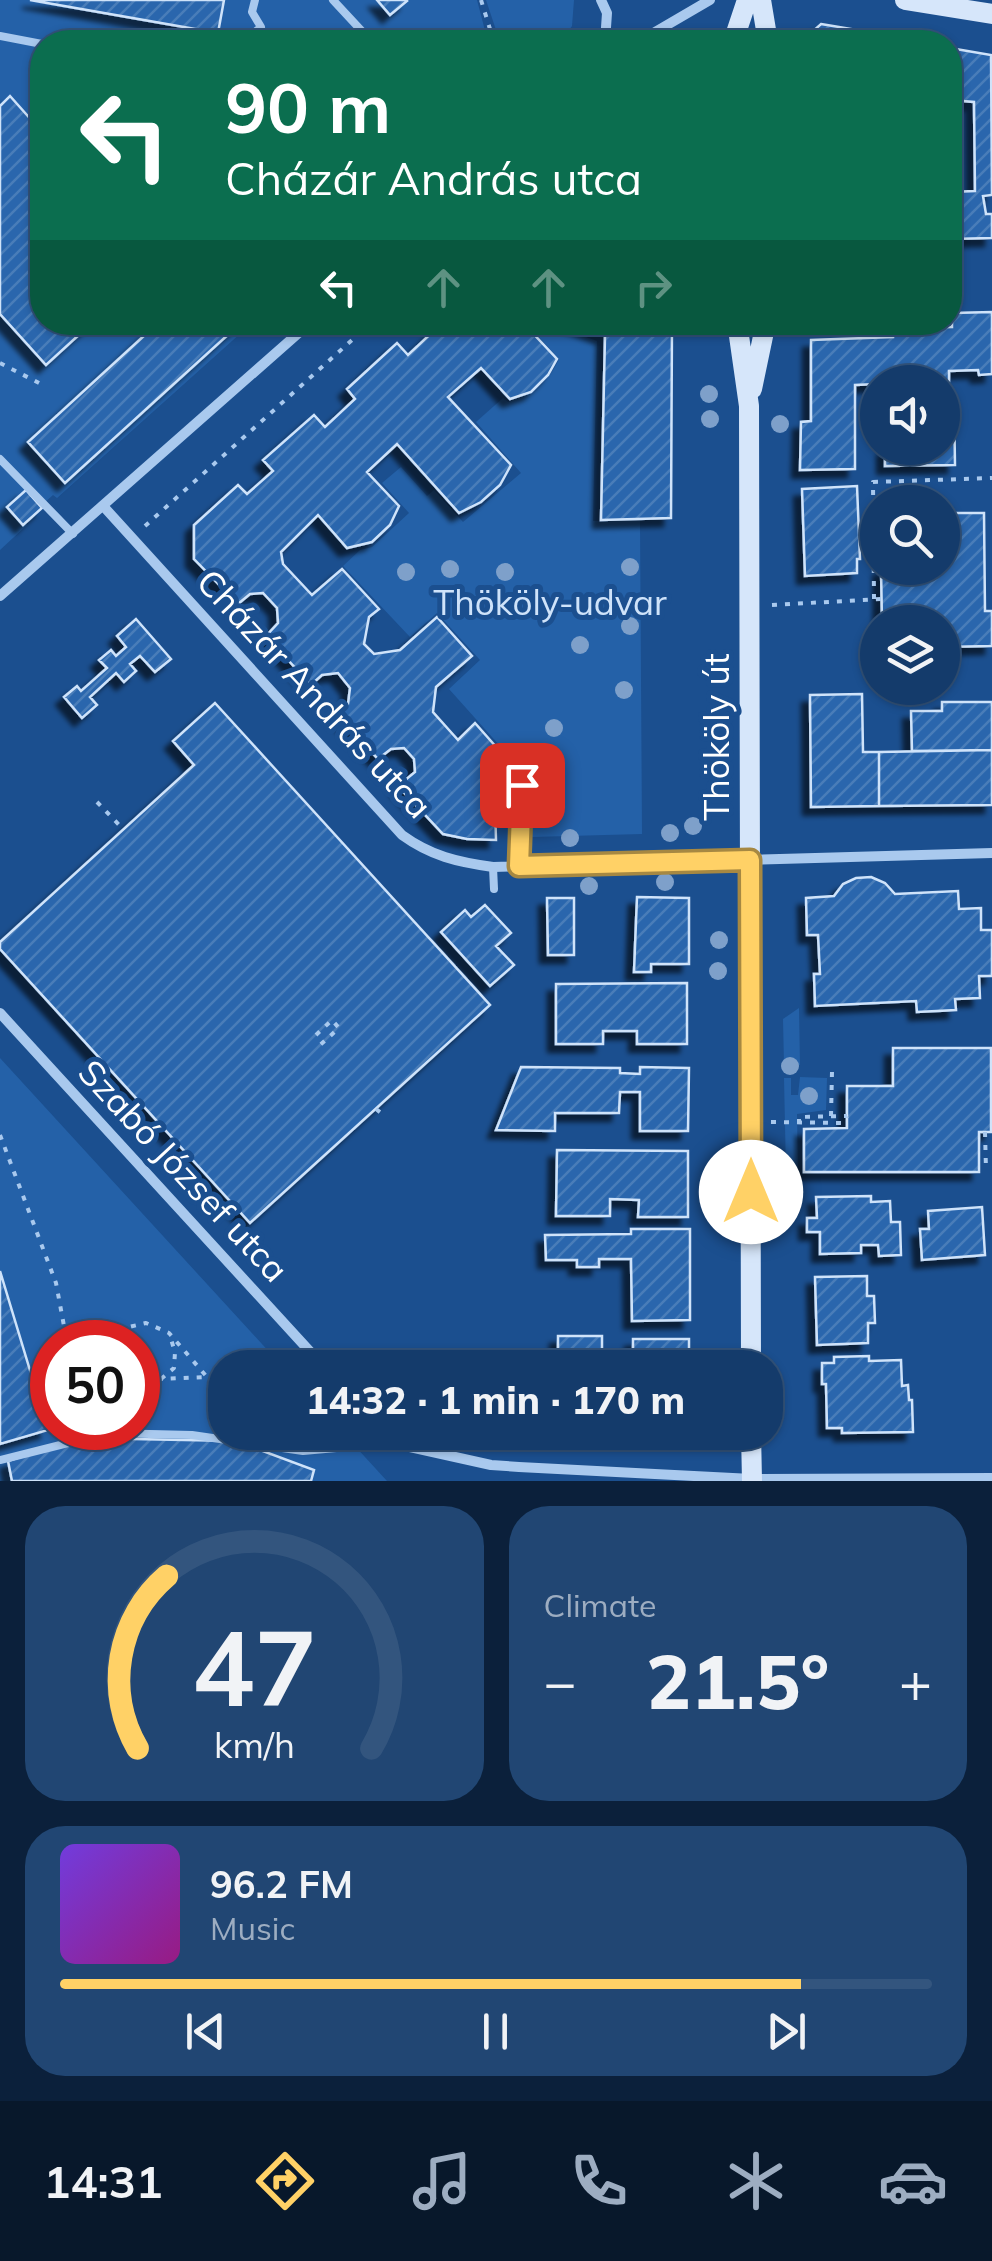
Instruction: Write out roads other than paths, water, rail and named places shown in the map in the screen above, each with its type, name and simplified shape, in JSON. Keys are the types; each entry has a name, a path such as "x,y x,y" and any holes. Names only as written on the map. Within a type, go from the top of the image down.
{"main road":[{"path":"737,30 747,0"},
{"path":"761,0 766,30"},
{"path":"905,0 992,14"},
{"name":"Thököly út","path":"740,335 749,406 751,1350"},
{"name":"Thököly út","path":"749,406 763,335"},
{"path":"752,1450 752,1480"}],"street":[{"path":"601,0 608,13 607,30"},
{"path":"659,30 710,0"},
{"path":"0,596 296,335"},
{"name":"Cházár András utca","path":"104,506 402,835 426,852 454,862 493,867 992,853"},
{"name":"Szabó József utca","path":"0,1013 308,1350"},
{"path":"424,1450 491,1465 752,1480 992,1478"}],"lane":[{"path":"255,0 252,12 260,27 257,30"},
{"path":"334,0 361,30"},
{"path":"0,36 30,42"},
{"path":"0,459 73,534"},
{"path":"519,866 522,785"},
{"path":"493,867 494,889"},
{"path":"0,1460 108,1433 208,1437"}],"park label":[{"name":"Thököly-udvar","path":"550,603"}]}
